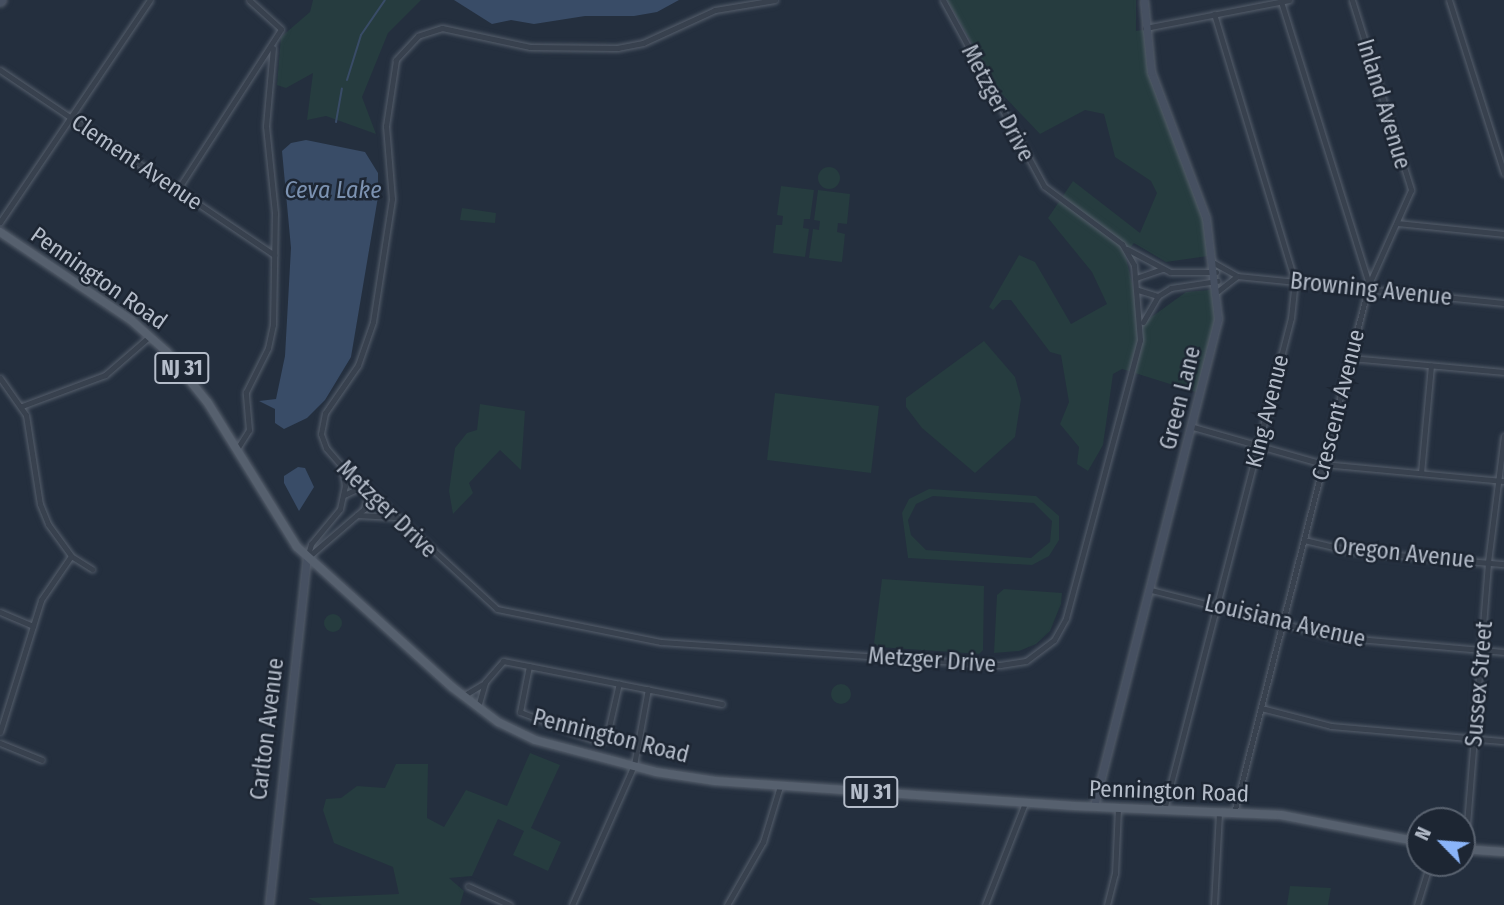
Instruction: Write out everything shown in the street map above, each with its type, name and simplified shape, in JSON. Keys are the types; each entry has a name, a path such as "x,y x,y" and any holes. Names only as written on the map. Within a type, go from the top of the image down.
{"main road":[{"name":"Pennington Road","path":"0,232 150,336 195,385 237,449 276,519 307,558 478,708 535,740 634,765 715,781 1025,803 1298,817 1406,839"},
{"path":"1476,850 1504,852"}],"street":[{"path":"0,222 150,0"},
{"path":"178,189 273,47 281,29 249,0"},
{"name":"Metzger Drive","path":"775,0 721,8 643,43 618,48 530,47 457,28 433,30 411,41 396,60 386,126 392,199 373,322 358,365 323,419 321,434 326,449 484,600 520,616 661,642 1000,665 1026,661 1054,640 1066,618 1142,325 1136,278 1126,249 1044,186 943,0"},
{"name":"Green Lane","path":"1094,806 1217,327 1217,281 1201,202 1151,72 1144,0"},
{"path":"1145,28 1289,0"},
{"name":"Inland Avenue","path":"1352,0 1411,190 1369,287"},
{"path":"1449,0 1504,173"},
{"path":"1280,2 1369,287"},
{"name":"King Avenue","path":"1164,810 1291,318 1295,282 1214,14"},
{"path":"237,449 249,430 246,392 271,337 273,192 266,126 273,47"},
{"name":"Clement Avenue","path":"0,70 274,255"},
{"path":"1397,223 1504,234"},
{"path":"1126,249 1162,269 1179,274 1215,267 1237,276 1218,291"},
{"path":"1136,278 1162,269"},
{"name":"Browning Avenue","path":"1237,276 1369,287 1504,303"},
{"path":"1142,325 1158,296 1177,285 1217,281"},
{"name":"Crescent Avenue","path":"1234,813 1369,287"},
{"path":"1138,290 1158,296"},
{"path":"22,406 105,375 150,336"},
{"path":"1350,358 1504,372"},
{"path":"1421,473 1431,365"},
{"path":"0,378 22,406 44,515 71,556 92,569"},
{"path":"1193,427 1323,464 1502,480"},
{"name":"Sussex Street","path":"1468,807 1488,562 1502,480 1504,436"},
{"path":"307,558 309,546 337,514 344,496 341,465"},
{"path":"344,496 363,486"},
{"path":"307,558 368,504 369,492"},
{"path":"357,515 396,518"},
{"name":"Oregon Avenue","path":"1304,540 1351,551 1504,564"},
{"path":"0,732 46,589 71,556"},
{"name":"Carlton Avenue","path":"269,905 307,558"},
{"name":"Louisiana Avenue","path":"1151,590 1354,640 1504,652"},
{"path":"0,612 33,626"},
{"path":"463,696 485,682 503,661 722,704"},
{"path":"529,666 520,712 591,739 606,740 618,683"},
{"path":"478,708 485,682"},
{"path":"572,905 634,765 648,689"},
{"path":"1261,708 1331,726 1504,741"},
{"path":"0,743 42,760"},
{"path":"727,905 762,842 780,786"},
{"path":"985,905 1025,803"},
{"path":"1107,905 1115,874 1118,807"},
{"path":"1214,905 1219,812"},
{"path":"1417,905 1426,877"},
{"path":"468,886 510,905"}],"green space":[{"path":"313,0 421,0 388,33 362,97 376,134 326,116 307,120 313,73 286,88 277,85 281,37 310,12"},
{"path":"947,0 1136,0 1136,31 1149,29 1153,73 1215,255 1166,262 1134,243 1125,254 1142,324 1186,292 1220,289 1220,319 1202,394 1122,369 1113,374 1103,445 1088,471 1077,464 1079,447 1060,424 1069,402 1061,355 1050,352 1011,300 1002,300 993,310 989,307 1019,255 1035,262 1071,324 1107,304 1092,272 1048,218 1073,181 1140,233 1157,193 1151,181 1115,157 1104,114 1085,110 1040,134 1000,92"},
{"path":"829,167 837,170 840,178 837,186 829,189 821,186 818,178 821,170"},
{"path":"781,186 814,190 810,219 804,219 803,228 809,229 805,257 773,253 776,225 782,225 783,216 777,215"},
{"path":"818,190 850,194 847,224 838,223 837,232 845,234 842,262 809,258 813,229 819,230 820,221 814,220"},
{"path":"462,208 496,213 495,223 460,220"},
{"path":"984,341 1015,377 1021,399 1015,437 975,473 922,428 906,407 906,398"},
{"path":"775,393 879,406 871,473 767,460"},
{"path":"480,404 525,411 521,470 500,450 469,483 473,493 453,514 449,491 455,448 467,433 477,430"},
{"path":"929,489 1036,496 1059,516 1059,540 1049,556 1032,565 908,558 902,513 909,499","holes":["933,496 1034,503 1052,521 1050,542 1031,558 926,550 911,535 908,520 916,504"]},
{"path":"882,579 984,586 983,650 979,654 878,647 874,643"},
{"path":"1004,589 1062,593 1061,604 1050,631 1036,644 1019,651 994,653 997,595"},
{"path":"333,614 339,617 342,623 339,629 333,632 327,629 324,623 327,617"},
{"path":"837,684 845,684 851,694 845,704 837,704 831,698 831,690"},
{"path":"530,753 560,765 531,828 561,842 548,871 513,855 524,831 498,819 472,876 449,878 464,891 460,905 322,905 308,898 399,894 393,867 334,843 323,810 326,799 341,798 357,786 385,788 396,764 428,764 427,818 444,827 466,790 507,806"},
{"path":"1290,886 1331,888 1328,905 1287,905"}],"water":[{"path":"454,0 679,0 657,12 634,16 585,16 534,24 511,20 492,24"},
{"name":"Ceva Lake","path":"306,140 365,152 378,173 378,197 351,357 325,400 307,418 284,429 275,423 275,409 259,401 276,399 285,356 291,248 282,151 291,143"},
{"path":"298,467 305,468 314,487 299,511 284,483 284,476"}],"waterway":[{"path":"347,80 361,35 385,0"},
{"path":"336,122 342,89"}]}
